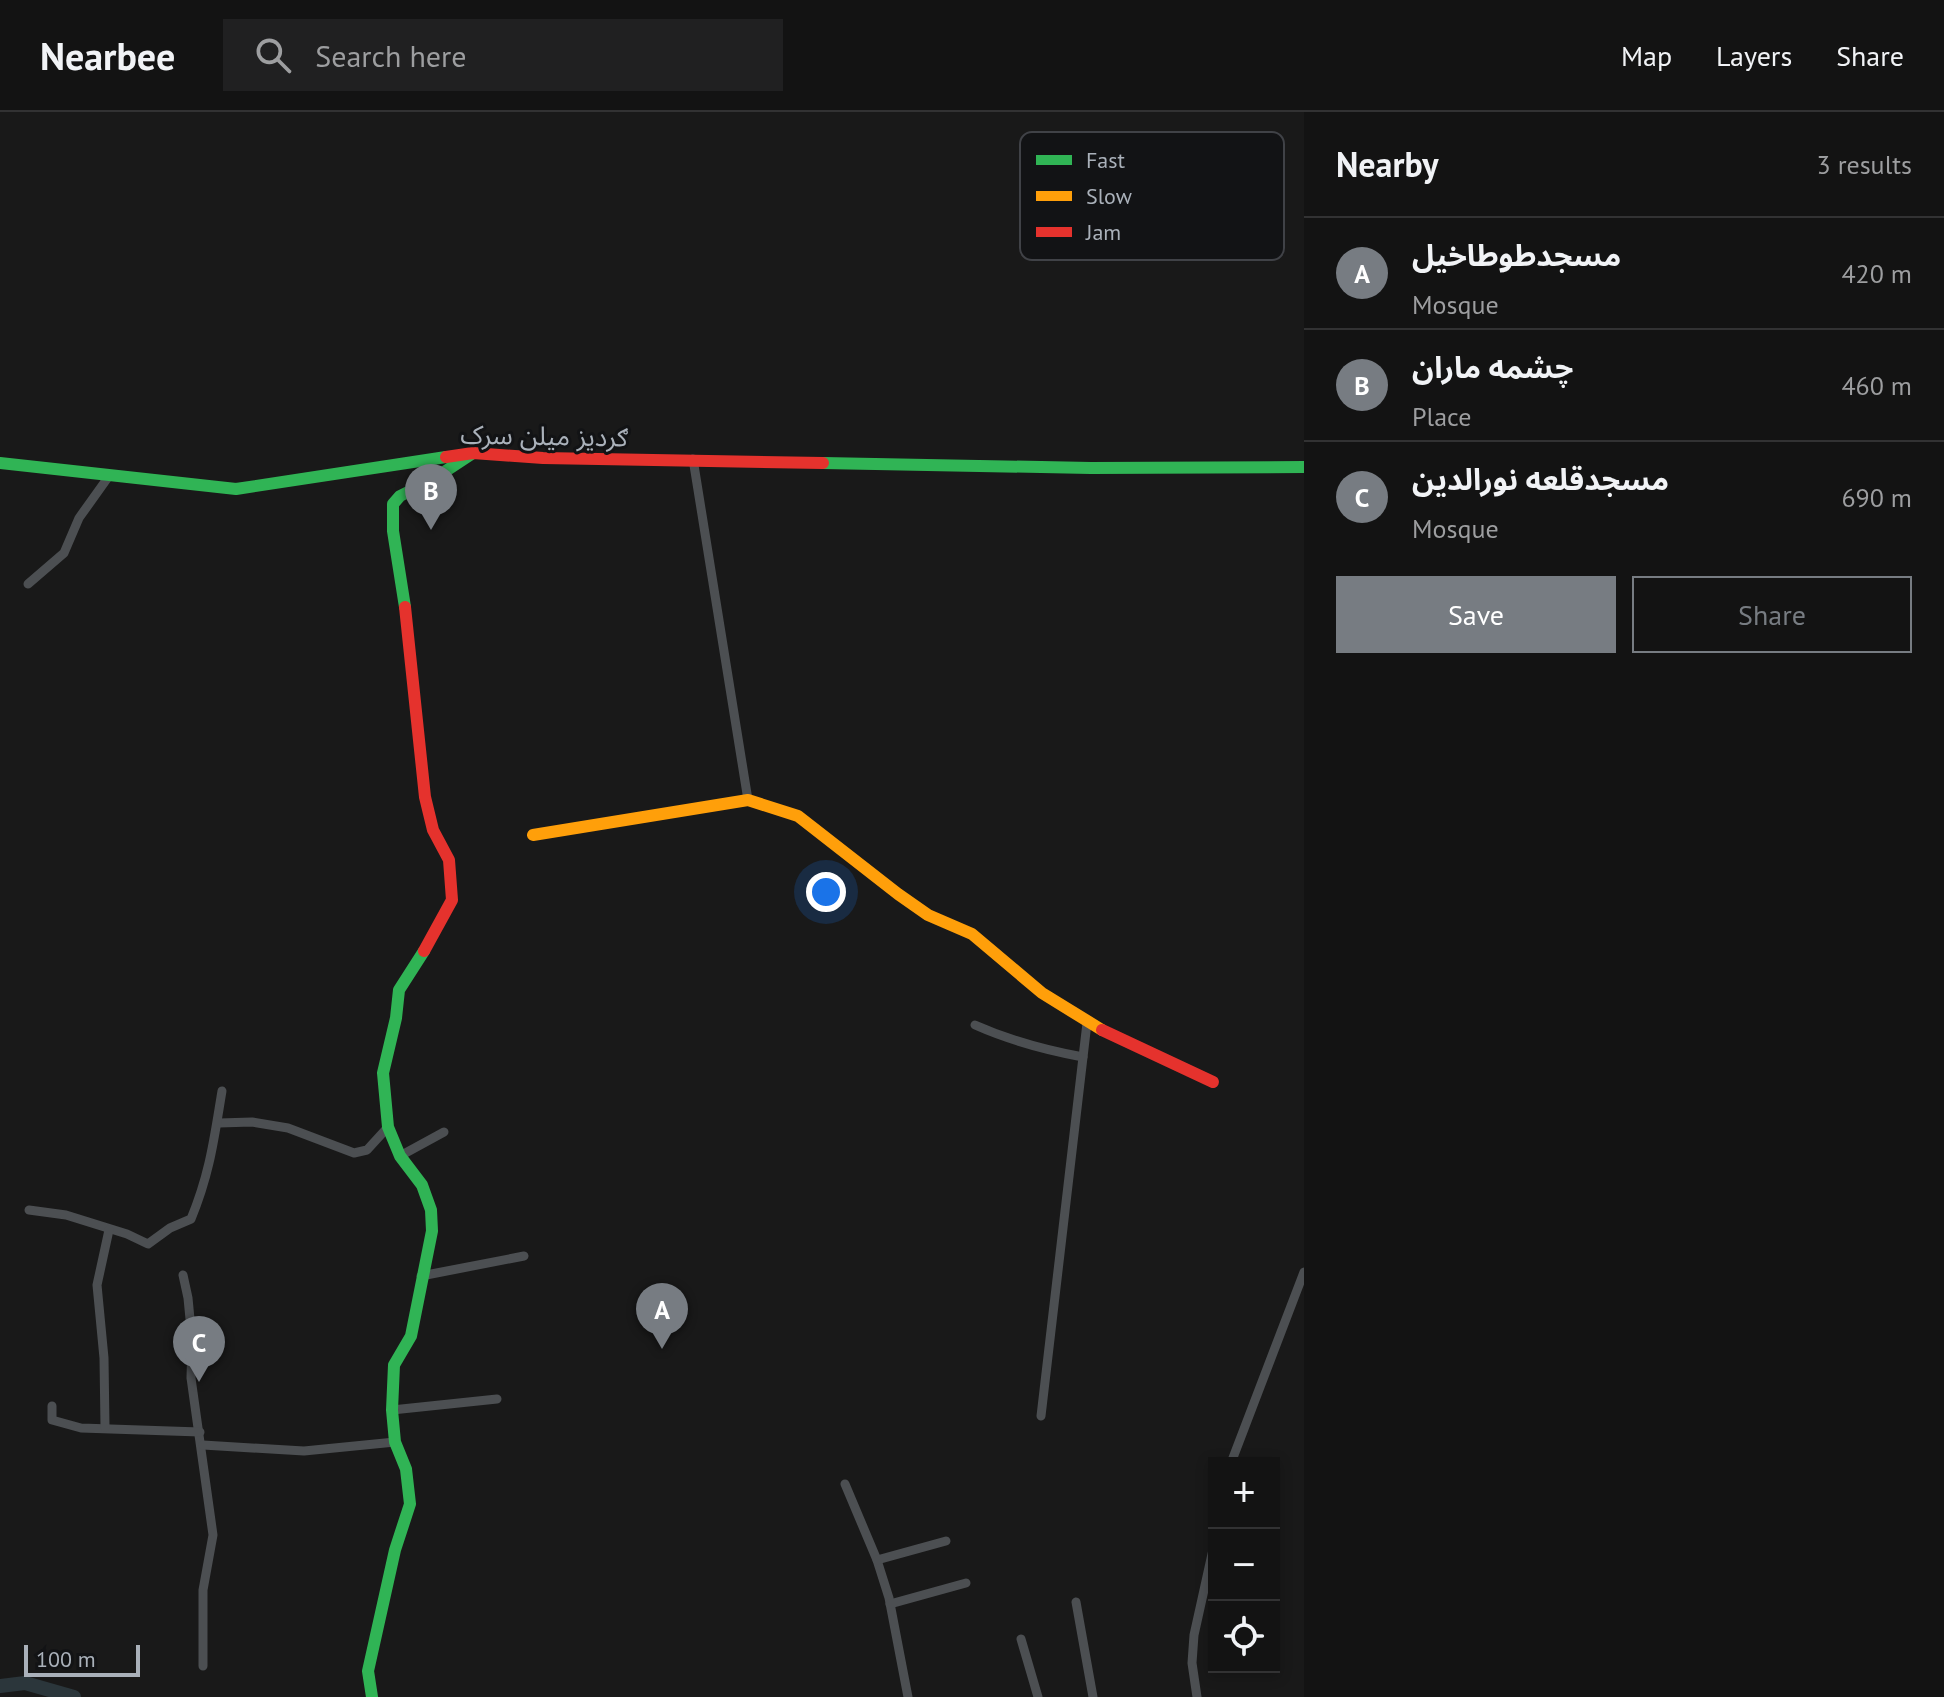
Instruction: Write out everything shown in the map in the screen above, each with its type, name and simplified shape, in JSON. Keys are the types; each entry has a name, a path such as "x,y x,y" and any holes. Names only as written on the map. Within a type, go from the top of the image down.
{"street":[{"name":"ګردیز میلن سرک","path":"0,463 236,489 473,453 543,458 1091,468 1304,467"},
{"path":"372,1697 368,1671 395,1550 410,1504 406,1469 395,1442 392,1410 394,1365 411,1336 432,1231 431,1210 422,1185 400,1156 388,1127 383,1073 399,990 452,900 449,860 433,830 425,797 411,647 393,531 393,504 400,496 432,480 473,453"},
{"path":"693,459 748,800"},
{"path":"28,584 64,553 79,518 109,476"},
{"path":"533,835 748,800 798,816 928,915 972,934 1042,993 1087,1023 1213,1082"},
{"path":"1041,1416 1087,1023"},
{"path":"975,1025 1040,1049 1083,1057"},
{"path":"29,1210 66,1215 127,1234 148,1244 170,1228 191,1219 206,1184 219,1123 222,1091"},
{"path":"219,1123 252,1122 288,1128 354,1153 367,1150 388,1127"},
{"path":"400,1156 444,1132"},
{"path":"105,1427 104,1358 97,1285 109,1230"},
{"path":"421,1276 524,1256"},
{"path":"1233,1457 1304,1272"},
{"path":"183,1275 192,1340 191,1378 203,1445 213,1535 203,1590 203,1666"},
{"path":"392,1410 497,1399"},
{"path":"52,1406 52,1420 81,1428 200,1432"},
{"path":"203,1445 304,1451 395,1442"},
{"path":"845,1484 877,1560 890,1604 908,1697"},
{"path":"877,1560 946,1541"},
{"path":"1197,1697 1192,1663 1194,1635 1208,1572"},
{"path":"890,1604 966,1583"},
{"path":"1076,1602 1093,1697"},
{"path":"1021,1639 1038,1697"}],"waterway":[{"path":"0,1686 25,1683 74,1697"}],"traffic: fast":[{"path":"405,607 393,531 393,504 400,496 432,480 473,453"},
{"path":"0,463 236,489 446,457"},
{"path":"823,463 1091,468 1304,467"},
{"path":"372,1697 368,1671 395,1550 410,1504 406,1469 395,1442 392,1410 394,1365 411,1336 432,1231 431,1210 422,1185 400,1156 388,1127 383,1073 399,990 424,951"}],"traffic: slow":[{"path":"533,835 748,800 798,816 898,894 928,915 972,934 1042,993 1102,1030"}],"traffic: jam":[{"path":"446,457 473,453 543,458 823,463"},
{"path":"405,607 425,797 433,830 449,860 452,900 424,951"},
{"path":"1102,1030 1213,1082"}],"place":[{"name":"چشمه ماران","path":"431,530"},
{"name":"مسجدطوطاخیل","path":"662,1349"},
{"name":"مسجدقلعه نورالدین","path":"199,1382"}]}
